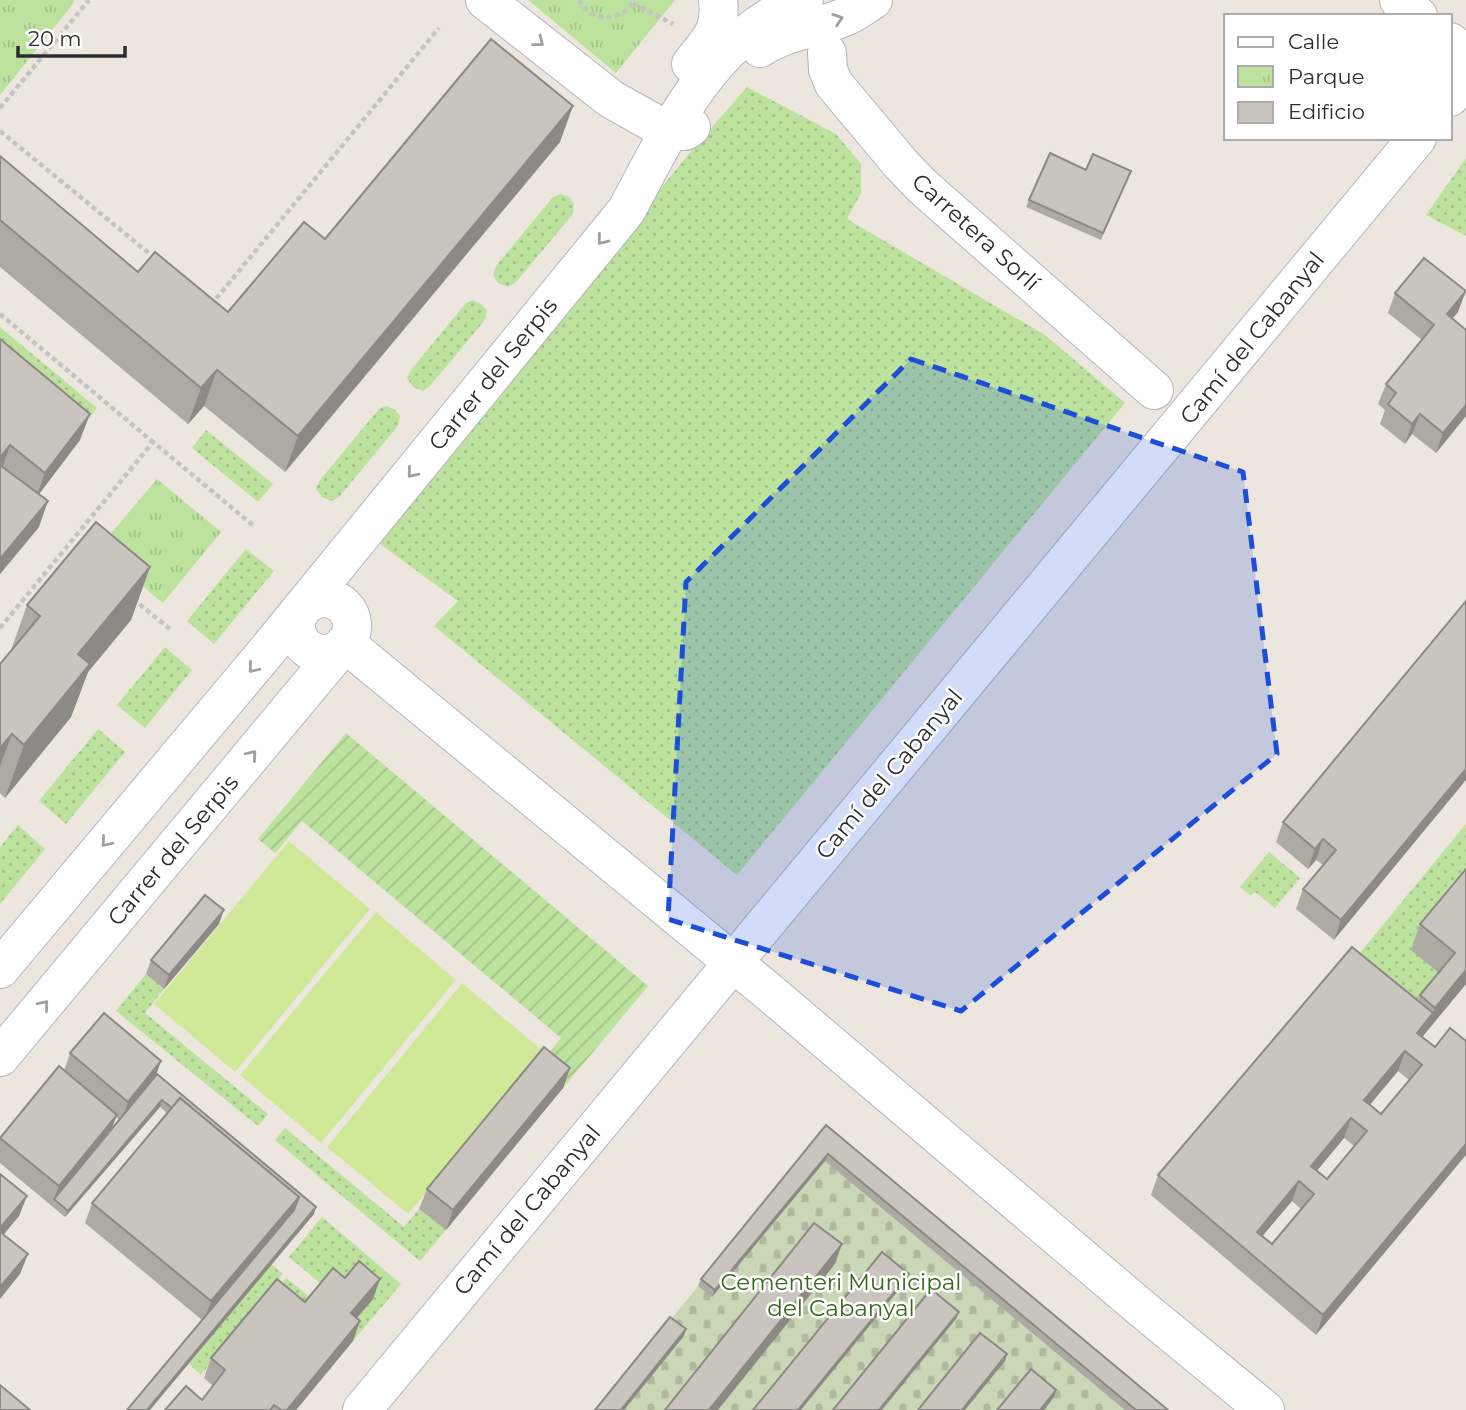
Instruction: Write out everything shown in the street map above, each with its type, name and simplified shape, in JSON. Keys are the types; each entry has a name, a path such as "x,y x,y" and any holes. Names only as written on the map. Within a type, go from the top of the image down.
{"street":[{"path":"485,0 611,99 668,131 685,131 695,125 748,59 772,40 849,15 873,0"},
{"path":"611,99 635,103 652,102 671,90 715,34 720,16 718,0"},
{"path":"1399,0 1416,14"},
{"name":"Carrer del Serpis","path":"0,969 302,608 626,211 668,131 707,75 741,36 786,2"},
{"path":"1452,44 1466,55"},
{"name":"Carretera Sorlí","path":"827,52 828,70 834,84 922,186 1154,390"},
{"path":"1452,94 1466,77"},
{"path":"611,99 637,152 641,184"},
{"name":"Camí del Cabanyal","path":"362,1410 1415,140"},
{"path":"302,608 298,615 297,633 306,648 323,654 339,649 345,643 734,962 1265,1410"},
{"name":"Carrer del Serpis","path":"0,1057 345,643"}],"path":[{"path":"0,108 89,0"},
{"path":"579,0 587,11 607,18 617,16 634,1 673,24"},
{"path":"201,297 212,306 439,28"},
{"path":"0,131 159,262"},
{"path":"0,314 255,527"},
{"path":"0,628 153,442"},
{"path":"129,596 170,629"}],"highlighted area":[{"path":"911,359 1243,472 1277,754 961,1011 668,919 686,582"}],"green space":[{"path":"0,0 74,0 0,95"},
{"path":"528,0 675,0 616,73"},
{"path":"747,87 836,134 861,164 861,193 847,219 1045,335 1125,403 737,875 434,626 458,601 376,541 688,155"},
{"path":"1466,158 1466,236 1426,215"},
{"path":"561,194 569,197 574,204 573,214 516,282 508,287 498,283 493,275 496,266 553,197"},
{"path":"473,300 487,310 485,320 430,386 423,391 413,387 407,378 411,370 466,303"},
{"path":"0,327 97,408 87,421 0,349"},
{"path":"386,406 394,409 400,416 398,426 339,497 331,501 322,497 316,489 320,480 379,409"},
{"path":"206,430 273,484 258,502 192,448"},
{"path":"157,479 221,532 163,603 98,549"},
{"path":"246,549 274,571 214,644 187,621"},
{"path":"165,647 192,670 145,728 117,705"},
{"path":"98,729 125,752 66,824 39,801"},
{"path":"346,733 648,986 563,1088 537,1067 561,1038 302,821 275,853 258,839"},
{"path":"1466,824 1466,884 1446,979 1418,1013 1354,960"},
{"path":"18,825 45,849 0,904 0,847"},
{"path":"289,841 370,909 235,1072 154,1004"},
{"path":"1269,852 1300,878 1275,908 1255,892 1251,896 1240,887"},
{"path":"376,912 456,980 321,1143 240,1075"},
{"path":"146,974 164,989 145,1013 268,1114 258,1126 116,1011"},
{"path":"462,983 543,1051 408,1214 327,1147"},
{"path":"285,1128 404,1227 419,1209 446,1230 420,1261 275,1140"},
{"name":"Cementeri Municipal del Cabanyal","path":"823,1131 1157,1410 598,1410"},
{"path":"322,1217 401,1284 353,1341 344,1333 338,1298 289,1257"},
{"path":"271,1264 283,1274 201,1375 189,1364"},
{"path":"286,1278 315,1301 298,1322 269,1299"}],"building":[{"path":"491,39 573,106 298,436 217,370 201,388 0,220 0,156 138,272 155,252 228,312 304,222 325,239"},
{"path":"1050,153 1086,170 1093,154 1131,171 1103,233 1029,200"},
{"path":"1424,258 1466,291 1447,314 1466,330 1466,405 1443,433 1420,414 1412,424 1388,404 1396,393 1386,384 1434,325 1395,293"},
{"path":"0,339 90,414 45,473 10,445 0,458"},
{"path":"0,465 48,501 0,559"},
{"path":"96,522 150,567 78,654 90,664 24,745 12,734 0,748 0,664 40,616 27,605"},
{"path":"1466,601 1466,769 1341,920 1303,889 1336,850 1323,839 1315,849 1283,822"},
{"path":"1466,869 1466,970 1435,1008 1420,995 1455,953 1420,924"},
{"path":"205,895 224,910 169,975 151,960"},
{"path":"1352,947 1433,1013 1417,1033 1435,1047 1450,1028 1466,1041 1466,1144 1323,1315 1158,1175","holes":["1405,1051 1422,1065 1381,1114 1364,1100","1351,1118 1367,1131 1327,1179 1311,1166","1299,1181 1314,1194 1272,1244 1257,1232"]},
{"path":"104,1013 161,1061 128,1102 70,1053"},
{"path":"544,1047 570,1068 453,1210 427,1189"},
{"path":"59,1066 117,1115 59,1186 0,1138"},
{"path":"157,1074 316,1207 147,1410 127,1410 294,1210 299,1197 180,1098 172,1108 162,1100 68,1211 54,1199"},
{"path":"180,1098 299,1197 211,1301 92,1203"},
{"path":"826,1125 1168,1410 1136,1410 828,1154 715,1290 701,1279"},
{"path":"0,1174 27,1196 0,1228"},
{"path":"814,1223 842,1244 709,1410 665,1410"},
{"path":"0,1232 28,1254 0,1287"},
{"path":"882,1252 909,1274 798,1410 753,1410"},
{"path":"359,1261 380,1279 351,1313 360,1321 287,1410 281,1410 274,1405 270,1410 165,1410 186,1386 202,1400 225,1370 211,1358 277,1279 305,1302 333,1268 345,1278"},
{"path":"931,1289 959,1312 879,1410 833,1410"},
{"path":"670,1317 686,1329 621,1410 595,1410"},
{"path":"980,1333 1007,1354 962,1410 918,1410"},
{"path":"1031,1369 1056,1390 1040,1410 997,1410"},
{"path":"0,1385 30,1410 0,1410"}]}
